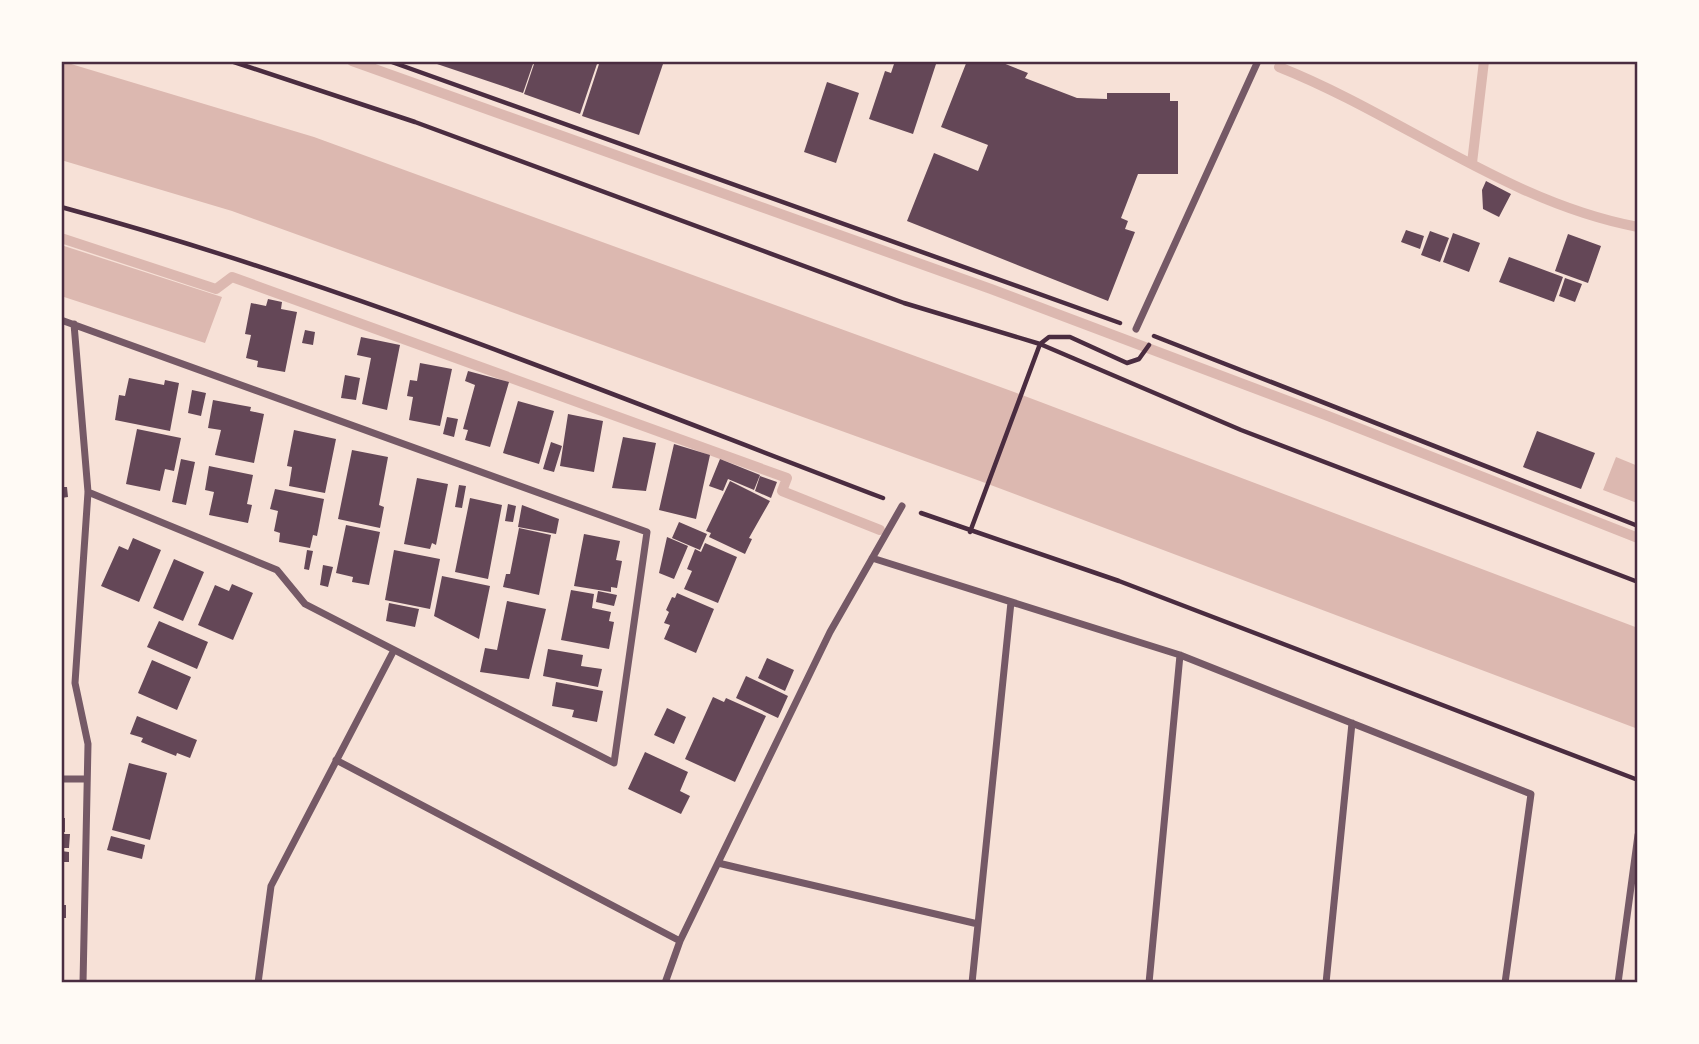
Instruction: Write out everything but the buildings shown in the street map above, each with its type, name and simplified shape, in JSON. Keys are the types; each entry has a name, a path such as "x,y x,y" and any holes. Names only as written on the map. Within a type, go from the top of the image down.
{"street":[{"path":"1136,329 1258,61"},
{"path":"61,320 647,532 614,763 304,604 277,570 88,492"},
{"path":"74,324 88,492 75,683 88,744 83,983"},
{"path":"665,983 680,941 830,632 902,506"},
{"path":"872,558 1180,655 1531,794 1505,983"},
{"path":"972,983 1011,601"},
{"path":"258,983 271,886 394,650"},
{"path":"1149,983 1180,655"},
{"path":"1326,983 1352,723"},
{"path":"337,760 680,941"},
{"path":"61,779 87,779"},
{"path":"1618,983 1638,835"},
{"path":"718,863 978,924"}],"path":[{"path":"231,61 415,122 904,303 1040,344 1241,430 1638,582"},
{"path":"389,61 1136,329 1638,526"},
{"path":"61,206 187,241 424,324 902,506 1119,581 1638,780"},
{"path":"970,531 1040,344 1049,337 1070,337 1127,363 1139,359 1143,353"}],"shaded area":[{"path":"61,61 314,137 1014,392 1638,628 1638,729 980,481 232,211 61,160"},
{"path":"61,245 222,297 205,343 61,296"},
{"path":"1616,457 1638,466 1637,503 1603,490"}],"waterway":[{"path":"352,61 991,289 1328,416 1638,538"},
{"path":"1472,163 1484,61"},
{"path":"1279,67 1324,87 1544,199 1590,215 1638,227"},
{"path":"61,238 216,289 232,277 787,478 782,491 880,530"}]}
